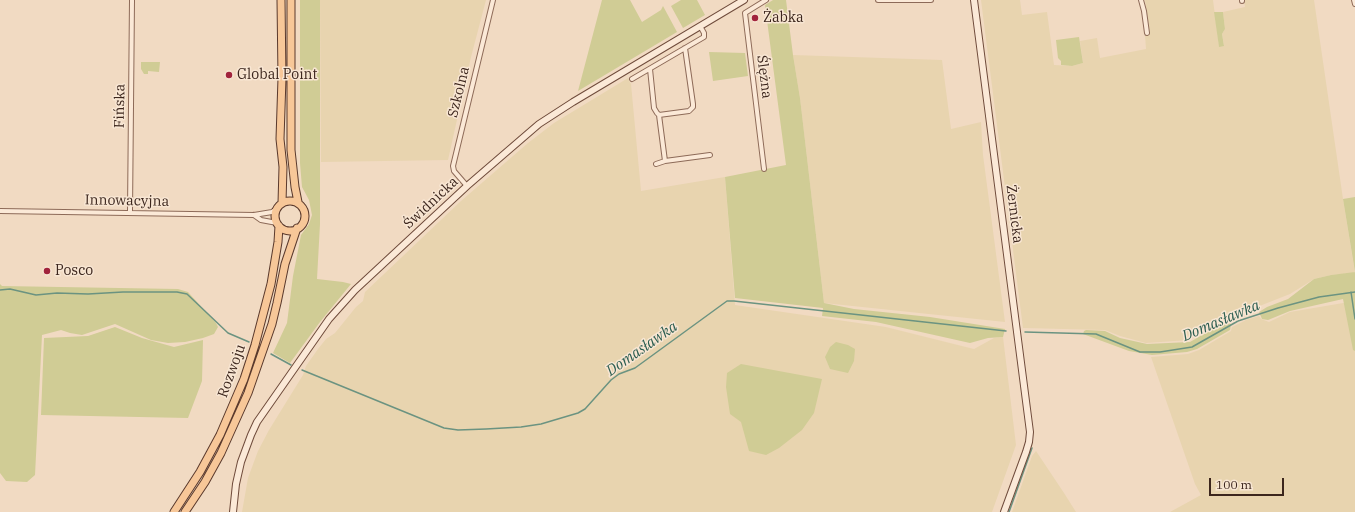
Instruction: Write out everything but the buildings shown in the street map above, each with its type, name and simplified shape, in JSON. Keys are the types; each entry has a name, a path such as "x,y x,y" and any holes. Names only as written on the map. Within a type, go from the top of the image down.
{"main road":[{"path":"281,0 282,78 280,139 283,166 280,206 275,216 278,225 290,231 298,228 303,223 306,214 304,208 298,202 291,150 291,0"},
{"path":"280,206 292,201 298,202"},
{"name":"Rozwoju","path":"174,512 200,472 220,435 244,379 258,338 271,284 277,249 278,225"},
{"name":"Rozwoju","path":"185,512 205,482 221,453 248,393 272,324 285,264 298,228"}],"street":[{"name":"Fińska","path":"130,212 132,0"},
{"name":"Szkolna","path":"467,186 454,171 453,166 493,0"},
{"name":"Świdnicka","path":"233,512 236,484 241,462 257,422 329,319 355,290 467,186 539,124 573,102 744,0"},
{"name":"Ślężna","path":"764,169 745,13 766,0"},
{"path":"878,0 931,0"},
{"name":"Żernicka","path":"974,0 1030,432 1026,452 1004,512"},
{"path":"1141,0 1147,33"},
{"path":"1354,0 1355,4"},
{"path":"632,79 704,37 704,33 700,26"},
{"path":"660,115 688,111 693,107 686,48"},
{"path":"650,69 654,108 660,115 665,161"},
{"path":"656,164 665,161 710,155"},
{"name":"Innowacyjna","path":"0,211 254,215 272,212 280,206"},
{"name":"Innowacyjna","path":"254,215 261,220 278,225"}],"shaded area":[{"path":"300,0 320,0 320,224 317,279 351,284 320,322 290,363 273,353 287,323 293,276 301,235 309,224 312,215 309,200 302,187 300,163"},
{"path":"320,0 486,0 471,57 448,160 321,162"},
{"path":"602,0 630,0 642,22 661,10 663,6 677,32 578,91"},
{"path":"681,0 697,0 705,15 683,28 671,6"},
{"path":"773,0 786,0 800,98 824,303 854,309 930,317 1005,329 1003,337 988,338 970,343 876,322 822,316 823,308 735,298 725,177 786,165 765,5"},
{"path":"981,0 1020,0 1022,15 1047,12 1054,65 1072,66 1083,63 1080,41 1097,38 1100,58 1146,49 1145,35 1150,34 1145,0 1213,0 1219,46 1224,45 1222,34 1225,29 1223,12 1245,7 1244,0 1314,0 1355,273 1331,275 1314,279 1290,294 1224,320 1189,340 1146,343 1105,330 1023,328"},
{"path":"1214,12 1223,12 1225,29 1222,34 1224,46 1219,47"},
{"path":"1079,37 1083,63 1072,66 1061,65 1061,61 1058,58 1056,40"},
{"path":"709,52 745,53 748,76 713,81"},
{"path":"793,55 942,60 951,129 981,122 983,155 1005,322 824,303 800,98"},
{"path":"141,62 160,62 159,72 148,71 148,74 144,74 141,69"},
{"path":"628,78 631,84 641,191 725,177 735,305 886,327 974,349 994,338 1003,337 1016,445 992,512 242,512 248,478 258,451 269,430 303,375 306,366 326,339 335,333 356,307 363,301 365,292 461,201 528,143 554,123"},
{"path":"1355,197 1355,272 1343,199"},
{"path":"1355,272 1355,351 1353,350 1343,299 1290,311 1268,320 1262,319 1259,312 1267,307 1288,299 1314,279"},
{"path":"0,284 2,286 178,289 188,292 218,327 214,334 203,338 185,342 168,343 151,340 115,324 82,335 61,330 42,335 35,475 27,482 6,481 0,473"},
{"path":"1355,301 1355,512 1170,512 1201,495 1195,484 1151,357 1188,354 1199,350 1231,331 1232,327 1246,320 1259,316 1261,319 1269,322 1290,312"},
{"path":"1223,323 1231,324 1230,330 1197,349 1187,352 1152,355 1129,351 1083,334 1086,330 1105,331 1120,338 1147,344 1190,342"},
{"path":"115,327 142,338 174,347 203,340 202,381 188,418 41,415 44,338 88,336"},
{"path":"836,342 848,345 855,349 854,361 848,373 830,369 825,357 830,347"},
{"path":"741,364 822,379 814,413 802,430 779,448 766,455 749,451 741,422 730,414 726,387 727,373"},
{"path":"1036,451 1076,512 1012,512 1032,456"}],"waterway":[{"name":"Domasławka","path":"0,290 10,289 36,295 57,293 88,294 123,292 177,292 187,294 228,333 249,342"},
{"path":"1351,292 1355,319"},
{"name":"Domasławka","path":"1025,332 1096,334 1140,352 1160,352 1192,347 1238,321 1278,308 1319,297 1355,292"},
{"name":"Domasławka","path":"302,370 444,428 458,430 486,429 541,424 578,413 585,409 611,380 619,374 635,368 727,301 1006,331"},
{"name":"Domasławka","path":"271,354 291,365"},
{"path":"1009,512 1032,448"}],"place":[{"name":"Żabka","path":"755,18"},
{"name":"Global Point","path":"229,75"},
{"name":"Posco","path":"47,271"}]}
